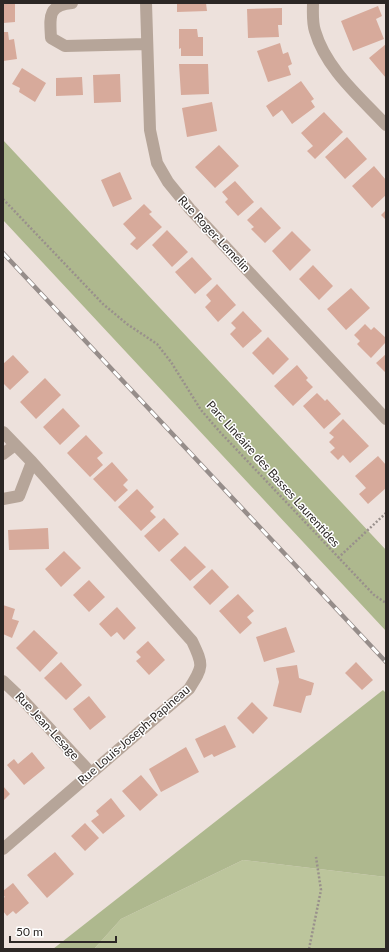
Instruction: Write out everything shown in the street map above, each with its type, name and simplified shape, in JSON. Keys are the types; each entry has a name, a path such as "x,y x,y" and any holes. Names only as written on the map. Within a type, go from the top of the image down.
{"street":[{"path":"72,3 63,4 53,10 50,19 51,38 65,46 147,44"},
{"name":"Rue Roger-Lemelin","path":"146,3 150,130 157,163 168,182 190,209 386,419"},
{"path":"313,3 314,30 324,54 348,85 386,125"},
{"name":"Rue Louis-Joseph-Papineau","path":"3,432 32,462 192,641 200,657 200,671 189,689 3,849"},
{"path":"3,454 15,445"},
{"path":"3,499 19,496 32,462"},
{"name":"Rue Jean-Lesage","path":"3,681 22,699 91,773"}],"path":[{"name":"Parc Linéaire des Basses Laurentides","path":"3,199 103,304 127,324 156,344 166,354 195,401 208,417 338,558 374,595 386,603"},
{"path":"338,558 386,513"},
{"path":"310,949 320,890 316,857"}],"green space":[{"path":"3,140 386,550 386,631 3,220"},
{"path":"383,690 386,693 386,877 243,860 121,919 94,949 53,949"},
{"path":"243,860 386,877 386,949 94,949 121,919"}],"building":[{"path":"3,3 15,3 15,22 3,23"},
{"path":"177,3 206,3 207,11 177,12"},
{"path":"378,6 382,16 376,19 384,39 353,51 341,21"},
{"path":"282,8 282,25 278,25 279,37 248,38 247,9"},
{"path":"179,29 197,29 198,37 203,37 203,56 181,56 181,48 179,49"},
{"path":"3,32 8,32 9,40 14,39 17,59 3,61"},
{"path":"280,43 283,54 288,52 292,64 288,66 291,75 268,82 257,51"},
{"path":"386,44 386,78 369,58"},
{"path":"179,64 208,64 209,94 181,95"},
{"path":"22,68 46,83 35,102 19,92 20,88 12,84"},
{"path":"120,74 121,102 94,103 93,75"},
{"path":"82,77 83,95 56,96 56,78"},
{"path":"301,81 314,99 311,101 315,107 292,124 282,110 273,117 266,106"},
{"path":"212,102 217,131 187,137 182,108"},
{"path":"324,112 343,132 315,159 307,151 313,146 301,133"},
{"path":"347,137 367,159 345,179 325,157"},
{"path":"219,145 239,166 215,188 195,167"},
{"path":"374,166 386,180 386,195 372,208 352,186"},
{"path":"120,172 132,199 113,207 101,180"},
{"path":"235,181 254,202 238,216 225,202 228,199 222,192"},
{"path":"144,204 152,212 149,214 162,227 137,250 130,244 136,238 123,224"},
{"path":"261,207 281,228 265,243 251,229 254,227 247,220"},
{"path":"386,210 386,220 381,215"},
{"path":"167,230 188,252 172,267 152,245"},
{"path":"292,231 311,250 290,271 272,251"},
{"path":"192,257 212,279 195,294 175,272"},
{"path":"313,265 333,286 319,300 299,279"},
{"path":"217,284 236,305 218,322 205,307 211,301 206,295"},
{"path":"351,288 370,308 346,330 327,309"},
{"path":"243,311 262,331 243,348 230,334 236,328 231,323"},
{"path":"365,324 371,330 374,327 386,338 386,342 371,358 357,344 360,341 354,335"},
{"path":"268,337 289,359 273,375 252,353"},
{"path":"386,354 386,373 376,363"},
{"path":"13,355 29,372 10,390 3,383 3,364"},
{"path":"297,365 308,378 306,380 313,387 293,406 274,386"},
{"path":"45,378 61,395 36,419 20,402"},
{"path":"317,393 325,401 327,399 341,414 324,429 303,406"},
{"path":"63,408 80,426 60,445 43,427"},
{"path":"343,419 369,446 350,463 343,455 338,460 330,452 335,448 329,442 334,437 329,433"},
{"path":"86,435 103,453 97,458 103,465 90,477 67,453"},
{"path":"378,456 386,465 386,488 368,504 359,494 366,488 355,476"},
{"path":"112,462 128,480 123,485 128,490 115,502 93,479"},
{"path":"137,489 154,507 150,511 156,517 141,531 118,507"},
{"path":"164,518 179,534 159,552 144,536"},
{"path":"48,528 49,549 9,550 8,530"},
{"path":"185,546 206,567 190,581 170,560"},
{"path":"64,551 81,568 61,587 45,569"},
{"path":"212,569 229,587 210,605 193,587"},
{"path":"89,580 105,597 89,612 73,595"},
{"path":"238,594 254,611 247,617 252,623 240,634 219,611"},
{"path":"3,605 15,609 12,619 19,621 12,638 3,634"},
{"path":"117,607 136,628 124,640 117,632 111,637 99,624"},
{"path":"286,627 295,652 264,662 256,637"},
{"path":"34,630 58,653 40,672 16,648"},
{"path":"148,641 165,660 149,675 136,661 141,657 136,652"},
{"path":"61,662 82,685 66,700 44,678"},
{"path":"356,662 373,680 362,690 345,673"},
{"path":"297,665 299,678 314,683 311,695 306,696 301,713 273,706 279,682 276,668"},
{"path":"89,696 106,717 90,730 73,709"},
{"path":"252,702 268,718 253,734 237,718"},
{"path":"225,725 236,747 214,757 212,754 204,758 195,739"},
{"path":"186,747 199,772 161,792 149,769"},
{"path":"32,752 45,768 24,785 7,765 14,759 18,764"},
{"path":"141,775 158,795 140,811 122,791"},
{"path":"3,786 10,794 3,801"},
{"path":"111,798 125,816 103,834 91,821 99,815 96,811"},
{"path":"85,823 99,838 85,851 71,836"},
{"path":"55,852 74,874 47,898 27,875"},
{"path":"13,883 29,903 16,914 13,911 7,916 3,911 3,898 5,897 3,895 3,891"}],"railway":[{"path":"3,253 386,662"}]}
